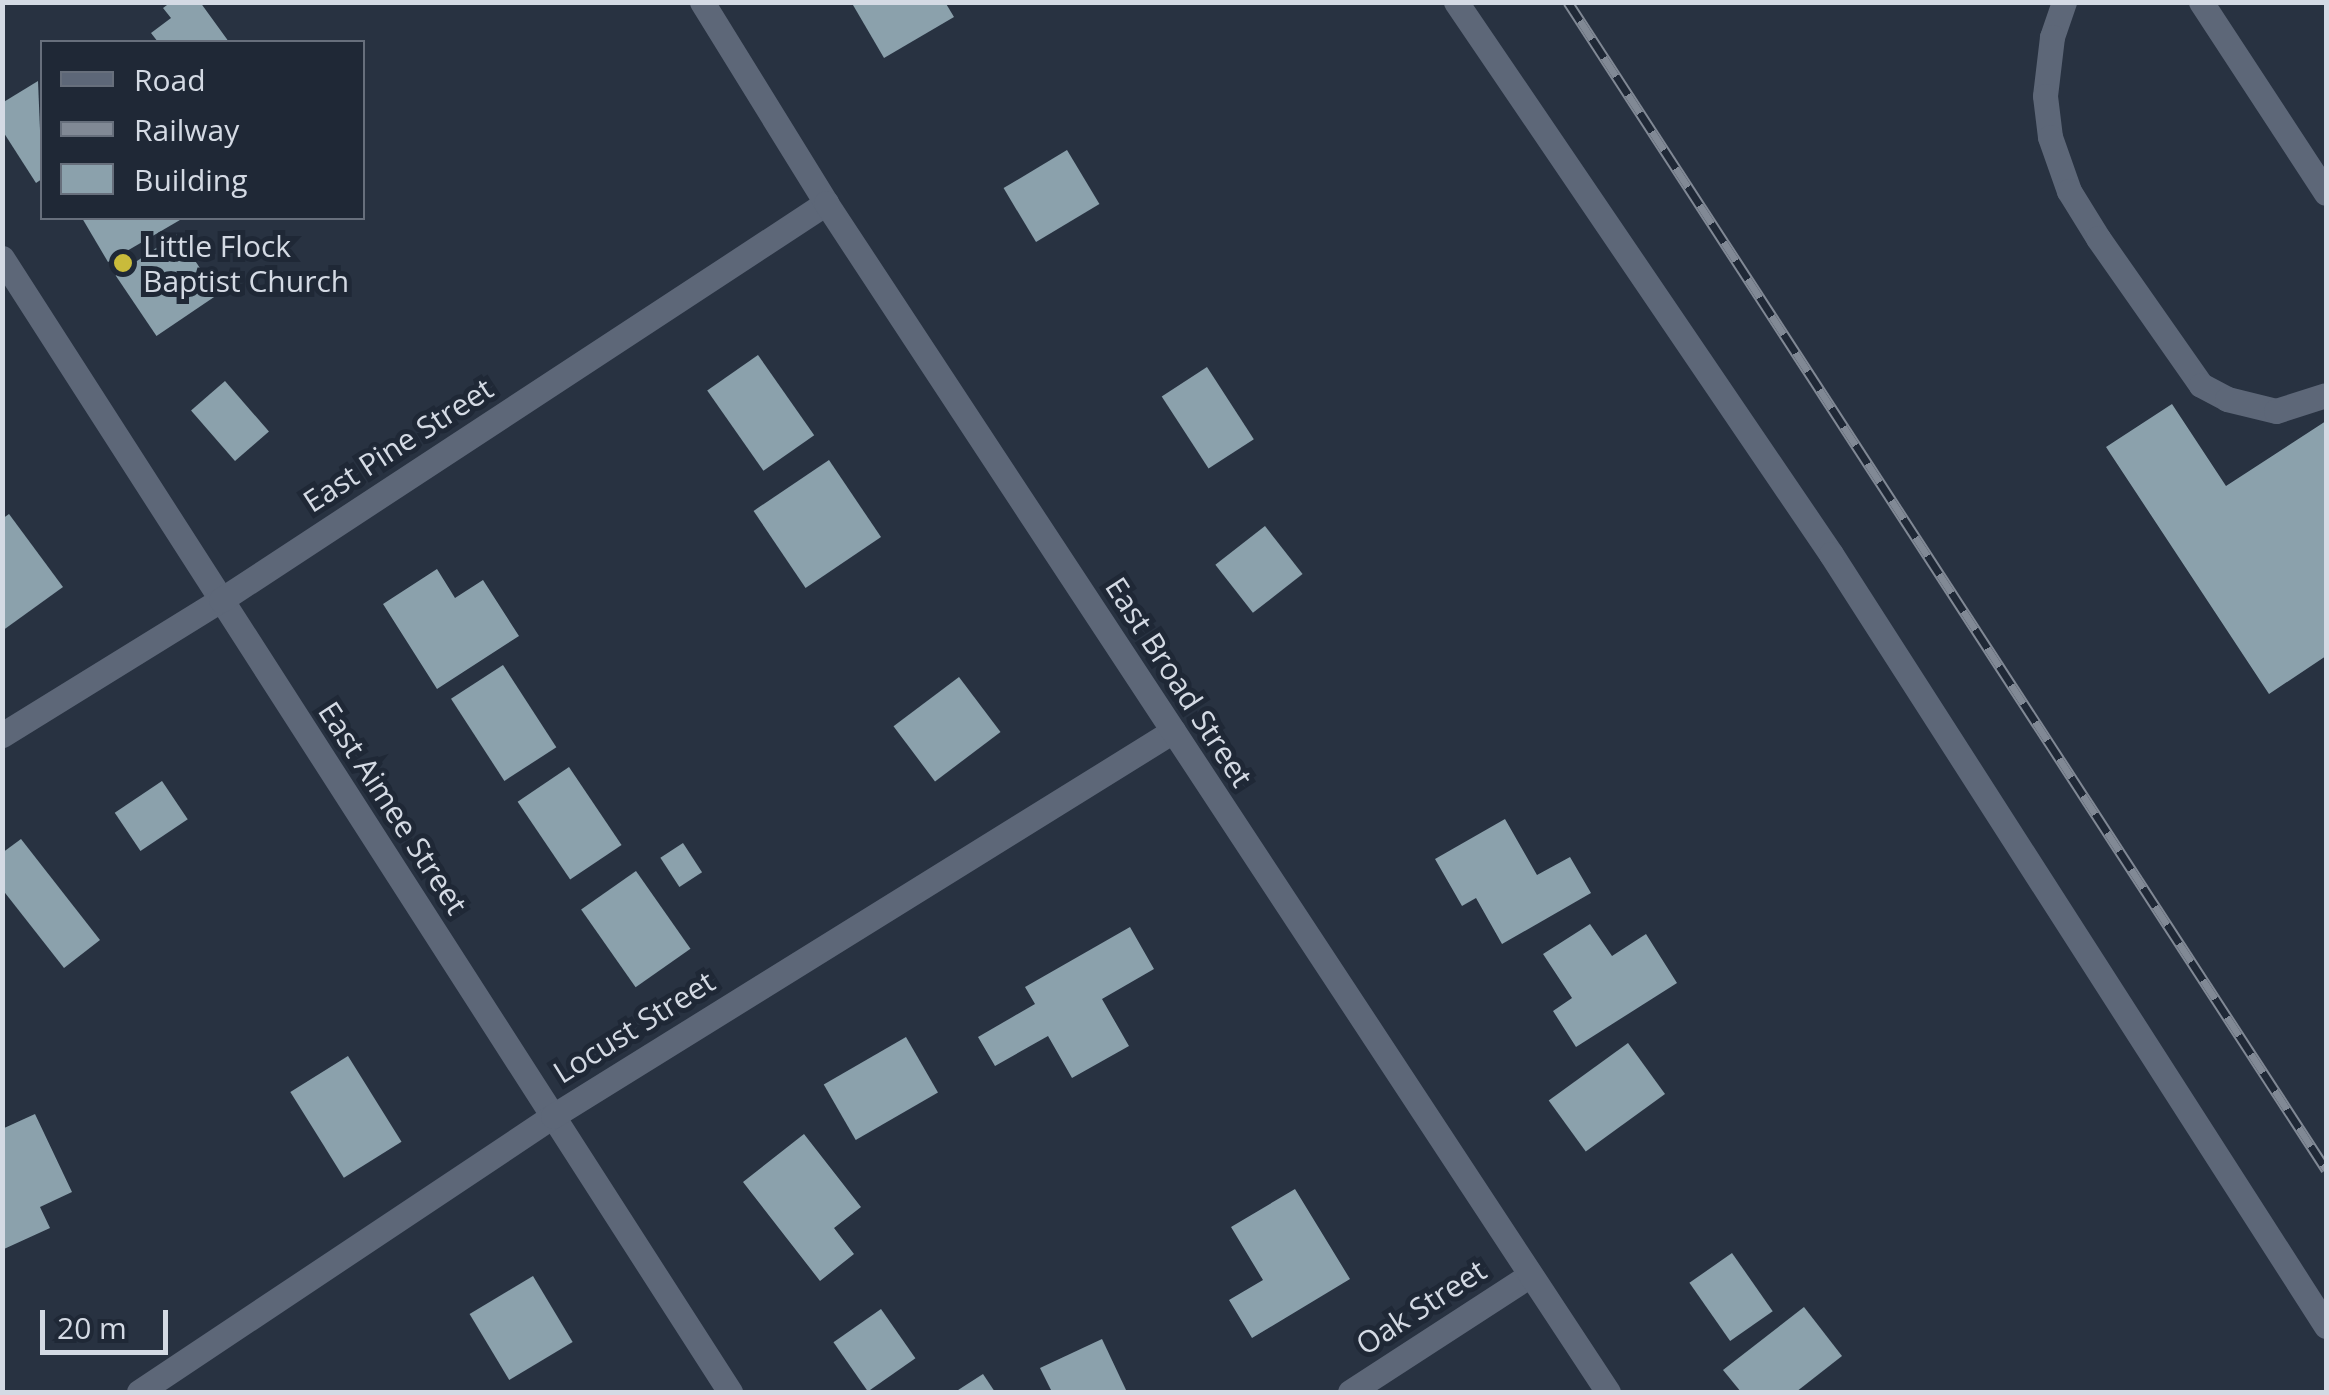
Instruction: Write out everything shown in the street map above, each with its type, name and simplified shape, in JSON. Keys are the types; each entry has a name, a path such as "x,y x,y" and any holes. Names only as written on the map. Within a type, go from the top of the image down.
{"street":[{"name":"East Broad Street","path":"702,2 826,203 1527,1277 1608,1392"},
{"path":"1456,2 1831,554 2326,1326"},
{"path":"2064,2 2052,38 2045,96 2050,137 2069,191 2098,238 2200,385 2226,399 2276,411 2326,394"},
{"path":"2201,2 2326,193"},
{"name":"East Pine Street","path":"2,735 221,600 826,203"},
{"name":"East Aimee Street","path":"2,258 730,1392"},
{"name":"Locust Street","path":"138,1392 553,1116 1173,731"},
{"name":"Oak Street","path":"1350,1392 1527,1277"}],"building":[{"path":"171,2 200,2 228,40 156,40 151,33 171,18 163,8"},
{"path":"945,2 954,17 884,58 853,5"},
{"path":"38,81 40,180 36,183 2,130 2,103"},
{"path":"1067,150 1099,204 1036,242 1004,188"},
{"path":"83,220 180,220 108,262"},
{"path":"177,234 218,295 156,336 116,275"},
{"path":"758,355 814,435 763,471 707,391"},
{"path":"1207,367 1254,439 1209,469 1162,396"},
{"path":"225,381 269,432 235,461 191,411"},
{"path":"2172,404 2226,486 2326,421 2326,656 2269,694 2106,447"},
{"path":"829,460 881,537 806,588 754,511"},
{"path":"9,514 63,587 2,631 2,519"},
{"path":"1265,526 1303,574 1253,613 1215,565"},
{"path":"437,569 455,598 483,580 519,636 437,689 383,604"},
{"path":"503,665 556,747 504,781 451,699"},
{"path":"959,677 1001,732 935,781 894,726"},
{"path":"569,767 622,845 570,880 518,802"},
{"path":"162,781 188,819 140,851 115,813"},
{"path":"1505,819 1537,875 1570,857 1591,893 1502,944 1476,898 1462,906 1435,859"},
{"path":"21,839 100,940 64,968 2,889 2,853"},
{"path":"683,843 702,872 679,887 660,858"},
{"path":"636,871 690,949 636,987 581,909"},
{"path":"1590,924 1612,956 1646,934 1677,983 1576,1047 1553,1011 1572,998 1543,954"},
{"path":"1130,927 1154,969 1102,999 1129,1046 1072,1078 1048,1036 995,1066 978,1037 1035,1004 1025,987"},
{"path":"906,1037 938,1092 856,1140 824,1084"},
{"path":"1628,1043 1665,1094 1586,1152 1549,1101"},
{"path":"348,1056 402,1142 344,1178 290,1092"},
{"path":"35,1114 72,1192 40,1207 50,1228 4,1249 2,1129"},
{"path":"804,1134 861,1207 834,1228 854,1254 820,1281 743,1182"},
{"path":"1295,1189 1350,1279 1252,1338 1229,1300 1263,1280 1231,1227"},
{"path":"1732,1253 1773,1311 1730,1341 1689,1283"},
{"path":"533,1276 573,1342 509,1380 470,1314"},
{"path":"1804,1307 1842,1356 1796,1392 1741,1392 1723,1370"},
{"path":"881,1309 915,1358 868,1391 833,1342"},
{"path":"1102,1339 1127,1392 1052,1392 1040,1368"},
{"path":"983,1374 995,1392 955,1392"}],"railway":[{"path":"1568,2 2326,1169"}],"place":[{"name":"Little Flock Baptist Church","path":"123,263"}]}
